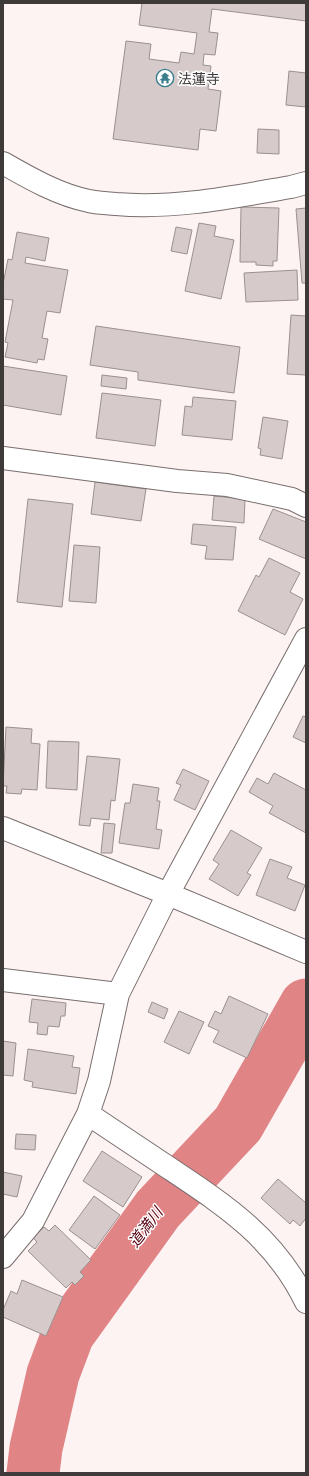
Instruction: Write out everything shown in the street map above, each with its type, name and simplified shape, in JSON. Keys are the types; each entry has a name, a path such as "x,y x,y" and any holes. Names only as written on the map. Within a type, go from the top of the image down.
{"street":[{"path":"3,162 20,173 88,202 132,205 186,204 283,189 306,182"},
{"path":"3,458 177,481 227,485 292,499 306,506"},
{"path":"3,1257 33,1221 88,1114 99,1081 118,994 168,894 306,639"},
{"path":"3,828 168,894 306,952"},
{"path":"3,980 118,994"},
{"path":"88,1114 213,1197 249,1226 285,1266 306,1302"}],"building":[{"name":"法蓮寺","path":"142,3 306,3 306,21 212,9 209,32 218,33 215,55 204,54 203,65 211,66 208,89 221,91 216,131 200,129 198,150 113,139 126,41 151,44 149,59 179,63 181,52 194,54 197,33 139,25"},
{"path":"289,71 306,73 306,107 286,105"},
{"path":"258,129 279,130 279,154 257,153"},
{"path":"241,207 279,208 277,261 273,261 273,266 256,265 256,262 240,262"},
{"path":"306,208 306,283 302,283 296,209"},
{"path":"199,223 216,226 214,236 234,240 221,299 185,291"},
{"path":"176,227 192,230 187,254 171,251"},
{"path":"17,232 49,238 45,261 26,257 25,263 68,270 60,313 47,311 42,338 48,339 44,360 38,359 37,363 5,357 8,343 5,342 13,300 3,299 3,284 8,259 12,260"},
{"path":"297,270 298,300 246,302 244,273"},
{"path":"291,315 306,316 306,375 287,374"},
{"path":"96,326 240,347 234,393 138,380 138,372 90,365"},
{"path":"3,366 67,376 61,415 3,405"},
{"path":"102,375 127,378 126,389 101,386"},
{"path":"102,393 161,400 155,446 96,438"},
{"path":"193,397 236,401 232,440 182,435 185,406 192,407"},
{"path":"263,417 288,421 282,459 260,455 261,449 258,448"},
{"path":"95,482 146,489 141,521 91,514"},
{"path":"214,496 245,499 244,523 212,520"},
{"path":"28,499 73,504 62,607 17,602"},
{"path":"273,509 306,522 306,559 259,539"},
{"path":"193,524 236,527 233,560 205,559 207,546 191,544"},
{"path":"74,545 100,547 96,603 69,601"},
{"path":"269,558 300,573 290,592 303,599 285,635 238,611 256,575 259,577"},
{"path":"303,716 306,717 306,743 293,737"},
{"path":"6,727 32,729 31,743 40,744 37,790 22,789 21,794 6,793 7,786 3,786"},
{"path":"48,741 79,742 77,790 46,788"},
{"path":"87,756 120,759 115,801 111,800 109,820 91,818 90,826 79,825"},
{"path":"183,769 209,781 195,810 174,800 181,785 176,783"},
{"path":"274,773 306,790 306,833 269,813 273,806 249,792 257,778 268,784"},
{"path":"133,784 159,788 157,801 160,801 156,829 162,830 159,849 119,843 125,803 130,803"},
{"path":"104,823 115,824 112,853 101,853"},
{"path":"231,830 262,848 247,873 251,875 238,896 209,879 219,864 213,860"},
{"path":"270,859 292,867 287,878 305,885 295,911 256,895"},
{"path":"229,996 268,1014 247,1058 213,1042 219,1031 208,1026 215,1011 221,1014"},
{"path":"32,999 66,1003 65,1016 61,1016 59,1027 48,1026 47,1035 37,1034 38,1023 29,1022"},
{"path":"152,1002 168,1009 164,1019 148,1012"},
{"path":"179,1011 204,1022 189,1054 164,1042"},
{"path":"3,1041 16,1043 13,1076 3,1075"},
{"path":"28,1049 74,1056 72,1067 80,1068 76,1094 32,1087 33,1082 24,1080"},
{"path":"16,1134 36,1135 35,1150 15,1149"},
{"path":"102,1151 142,1177 123,1207 83,1181"},
{"path":"3,1172 22,1176 17,1197 3,1194"},
{"path":"278,1179 306,1203 306,1218 300,1226 293,1220 290,1224 261,1198"},
{"path":"94,1196 120,1215 95,1249 69,1230"},
{"path":"55,1225 91,1260 80,1272 84,1276 75,1285 72,1282 66,1288 28,1251 37,1242 33,1238 44,1227 49,1231"},
{"path":"22,1280 63,1297 46,1336 3,1317 3,1310 11,1291 17,1294"}],"waterway":[{"name":"道満川","path":"33,1473 36,1448 53,1374 68,1334 158,1209 238,1124 306,1005"}],"place":[{"name":"法蓮寺","path":"165,78"}]}
